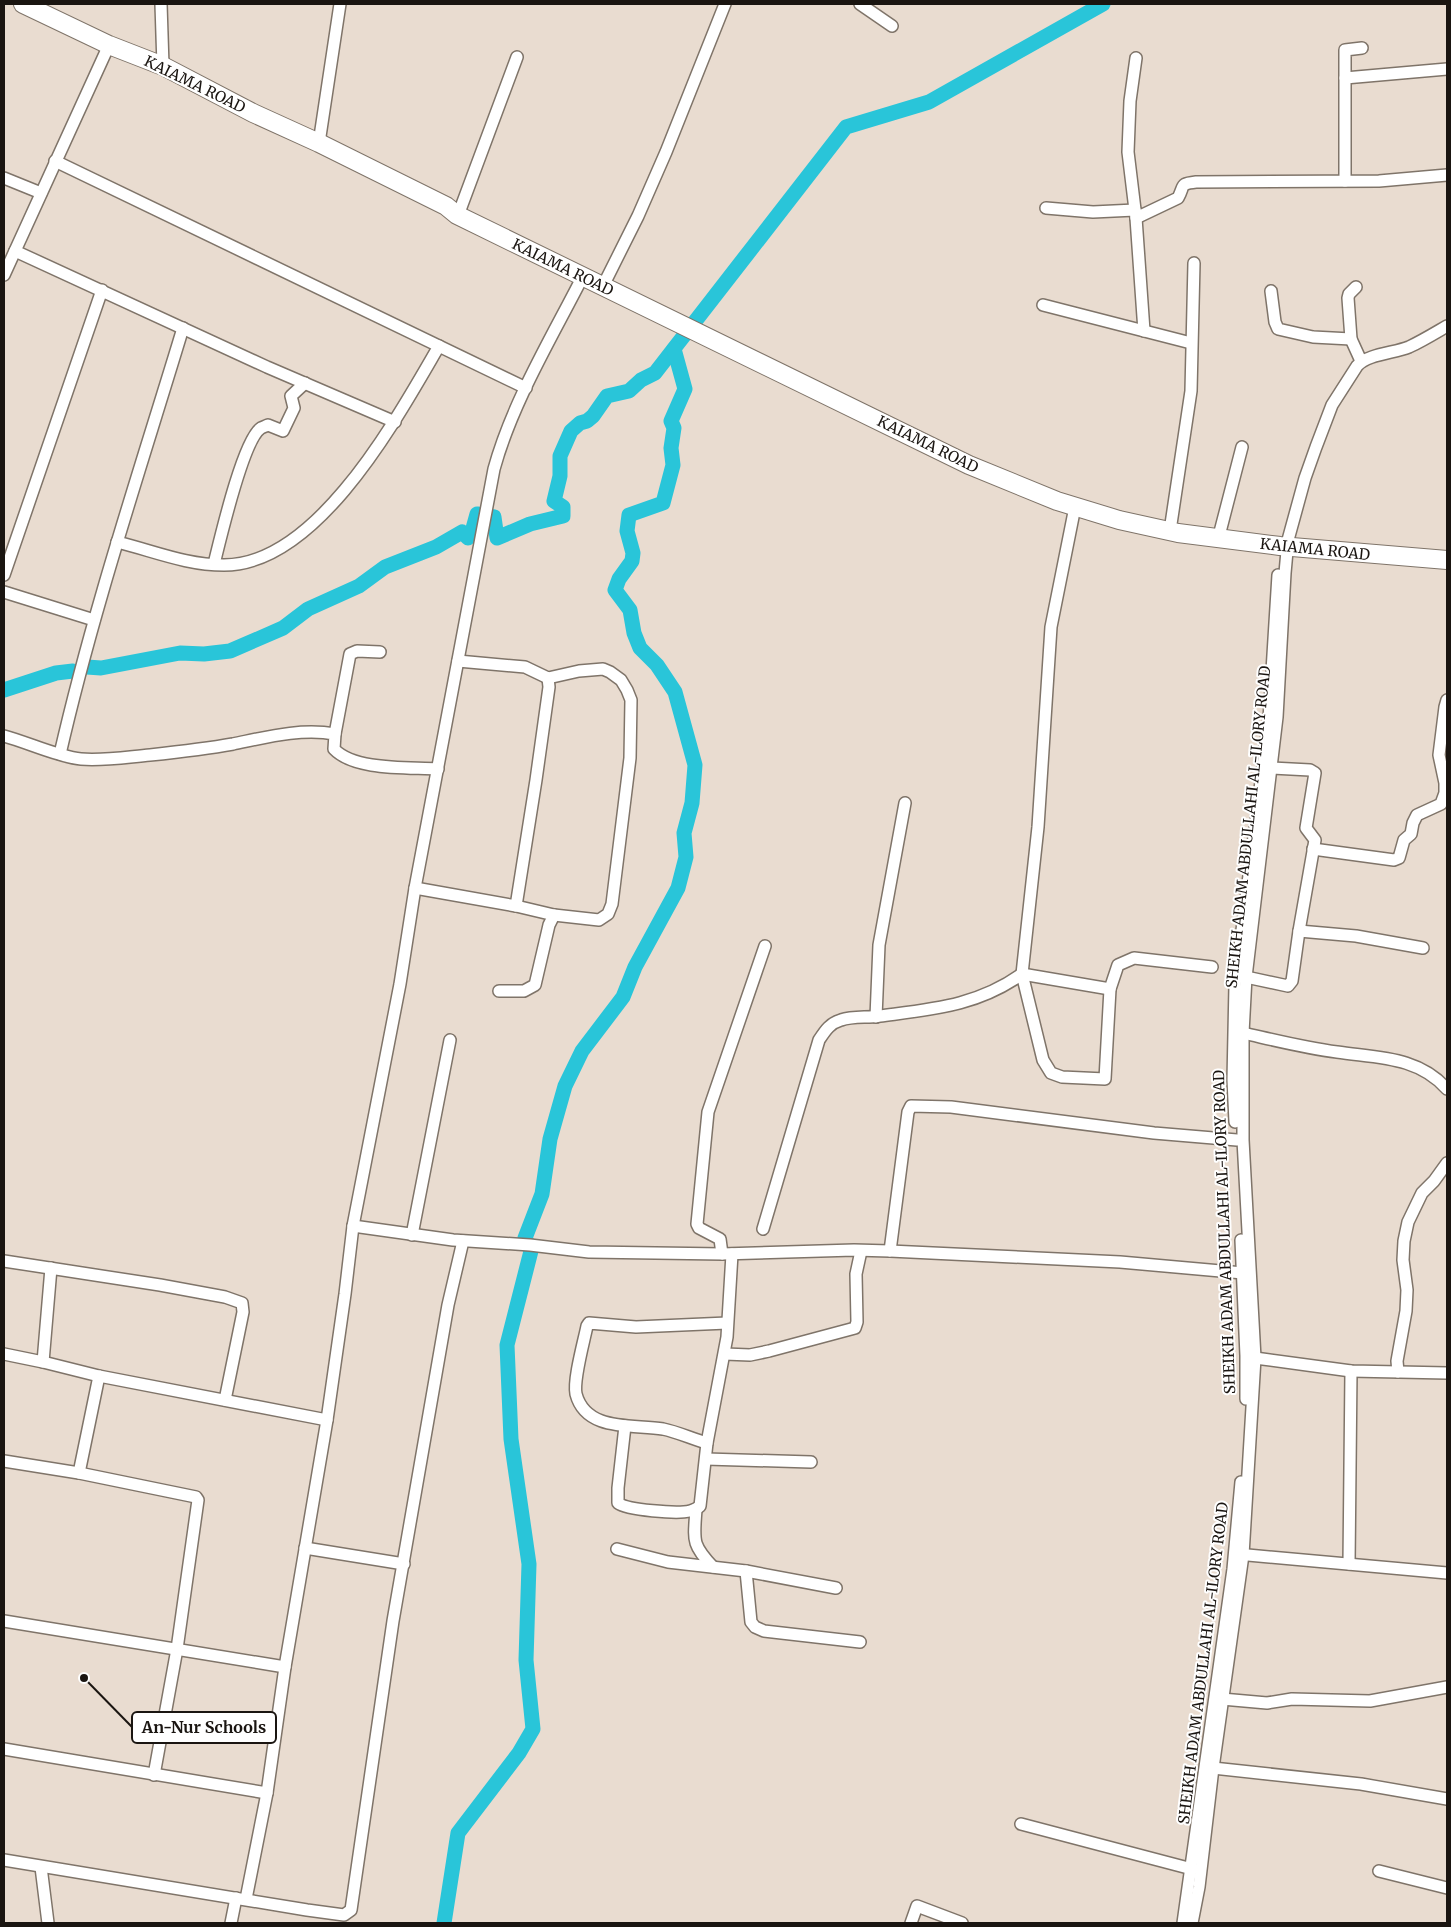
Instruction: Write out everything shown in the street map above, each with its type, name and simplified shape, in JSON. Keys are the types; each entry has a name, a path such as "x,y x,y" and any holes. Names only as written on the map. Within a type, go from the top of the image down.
{"highway":[{"name":"KAIAMA ROAD","path":"23,4 109,45 163,66 253,112 606,280 696,328 969,465 1022,488 1119,520 1178,533 1447,560"},
{"name":"KAIAMA ROAD","path":"453,208 457,215 583,276 972,458 1025,481 1096,507 1171,524 1284,543 1447,554"}],"street":[{"path":"161,4 163,66"},
{"path":"319,143 340,4"},
{"path":"606,280 638,216 666,152 725,4"},
{"path":"860,4 892,26"},
{"path":"4,275 109,45"},
{"path":"1345,182 1345,50 1362,48"},
{"path":"453,208 517,57"},
{"path":"1136,58 1130,101 1128,152 1144,331"},
{"path":"1345,78 1447,69"},
{"path":"55,161 526,388"},
{"path":"1046,208 1135,214 1178,198 1184,183 1196,182 1345,182 1447,175"},
{"path":"4,178 41,193"},
{"path":"15,251 304,383 395,422"},
{"path":"1171,524 1190,391 1194,263"},
{"path":"231,1923 241,1899 267,1793 285,1667 327,1420 353,1226 400,984 415,888 480,538 500,447 526,388 583,276"},
{"path":"1356,287 1349,294 1348,298 1351,339 1361,361"},
{"path":"4,575 102,290"},
{"path":"1271,291 1278,329 1313,337 1351,339"},
{"path":"1043,305 1191,343"},
{"path":"1284,543 1305,478 1332,405 1361,361 1408,347 1447,326"},
{"path":"60,754 78,675 183,328"},
{"path":"117,542 163,556 196,563 224,565 250,561 275,551 302,533 341,494 366,465 395,422 439,346"},
{"path":"214,564 236,479 254,436 260,428 268,425 283,431 294,408 292,396 304,383"},
{"path":"1220,532 1242,447"},
{"path":"1075,507 1051,627 1038,827 1022,974 1043,1060 1051,1073 1062,1077 1105,1079 1110,989 1118,965 1134,958 1212,967"},
{"name":"SHEIKH ADAM ABDULLAHI AL-ILORY ROAD","path":"1192,1923 1199,1887 1239,1554 1255,1358 1244,1140 1243,1032 1246,977 1277,717 1284,543"},
{"name":"SHEIKH ADAM ABDULLAHI AL-ILORY ROAD","path":"1183,1923 1192,1869 1204,1767 1239,1554 1246,1356 1233,1080 1235,985 1269,719 1275,597 1284,543"},
{"path":"4,592 94,620"},
{"path":"380,652 357,651 350,654 335,734 334,749 339,755 348,759 371,764 438,769"},
{"path":"415,888 516,906 554,915 599,920 608,914 612,904 630,758 631,700 627,690 620,680 610,672 602,670 579,670 548,678 525,667 458,661"},
{"path":"516,906 536,780 548,678"},
{"path":"1313,849 1394,860 1398,858 1404,840 1411,834 1417,815 1441,804 1445,792 1439,755 1447,700"},
{"path":"4,736 79,759 128,757 204,749 284,734 311,731 335,734"},
{"path":"1246,977 1288,986 1292,981 1316,840 1306,828 1315,773 1310,770 1272,768"},
{"path":"876,1017 879,945 904,803"},
{"path":"499,991 524,991 535,985 549,925 554,915"},
{"path":"1299,931 1356,936 1423,948"},
{"path":"625,1426 618,1503 627,1507 671,1512 696,1509 700,1506 707,1443 728,1337 727,1254 716,1235 699,1228 697,1224 708,1112 765,946"},
{"path":"763,1229 819,1040 831,1024 843,1019 876,1017 967,1002 1000,988 1022,974 1110,989"},
{"path":"1243,1032 1337,1052 1377,1056 1399,1061 1427,1072 1440,1080 1447,1089"},
{"path":"412,1235 450,1040"},
{"path":"890,1251 908,1112 911,1106 951,1107 1154,1133 1236,1140"},
{"path":"1398,1372 1397,1362 1406,1311 1407,1290 1403,1260 1408,1222 1422,1193 1434,1181 1447,1162"},
{"path":"353,1226 412,1235 589,1252 727,1254 861,1250 1120,1262 1243,1273"},
{"path":"4,1860 344,1915 351,1910 382,1687 448,1305 463,1240"},
{"path":"725,1354 750,1355 855,1328 858,1322 856,1274 861,1250"},
{"path":"4,1261 160,1285 242,1303 243,1312 225,1400"},
{"path":"42,1362 51,1268"},
{"path":"707,1443 663,1429 625,1426 595,1420 584,1409 576,1393 576,1380 589,1323 636,1327 727,1323"},
{"path":"4,1354 99,1376 327,1420"},
{"path":"1255,1358 1351,1370 1447,1373"},
{"path":"1349,1564 1351,1370"},
{"path":"79,1473 99,1376"},
{"path":"706,1459 811,1462"},
{"path":"4,1461 79,1473 196,1496 198,1500 177,1649 154,1775"},
{"path":"696,1509 694,1539 696,1548 713,1567"},
{"path":"305,1548 404,1564"},
{"path":"617,1549 668,1562 746,1571 836,1588"},
{"path":"1239,1554 1447,1573"},
{"path":"746,1571 752,1622 755,1627 764,1632 860,1642"},
{"path":"4,1621 285,1667"},
{"path":"1222,1699 1267,1702 1292,1699 1370,1701 1447,1687"},
{"path":"4,1749 267,1793"},
{"path":"1213,1768 1361,1784 1447,1800"},
{"path":"1022,1824 1192,1869"},
{"path":"42,1867 48,1923"},
{"path":"1379,1870 1447,1888"},
{"path":"911,1923 917,1906 962,1923"}],"waterway":[{"path":"87,667 101,668 180,653 204,654 230,651 283,628 308,609 359,586 385,567 436,547 462,532 468,538 472,532 477,514 494,517 497,538 530,524 563,516 563,507 554,501 560,476 560,456 571,431 580,423 587,421 593,416 607,396 629,391 641,380 655,373 846,127 929,102 1103,4"},
{"path":"444,1923 458,1833 519,1753 533,1729 526,1660 529,1564 511,1439 507,1345 531,1251 525,1238 542,1194 550,1139 565,1086 582,1051 623,997 635,967 678,888 686,857 684,833 692,803 695,765 675,692 657,665 640,648 634,633 630,610 615,590 619,579 632,561 633,553 627,531 629,515 663,503 673,465 671,448 674,428 671,421 685,389 674,349"},
{"path":"4,690 56,673 73,671"}],"place":[{"name":"An-Nur Schools","path":"84,1678"}]}
